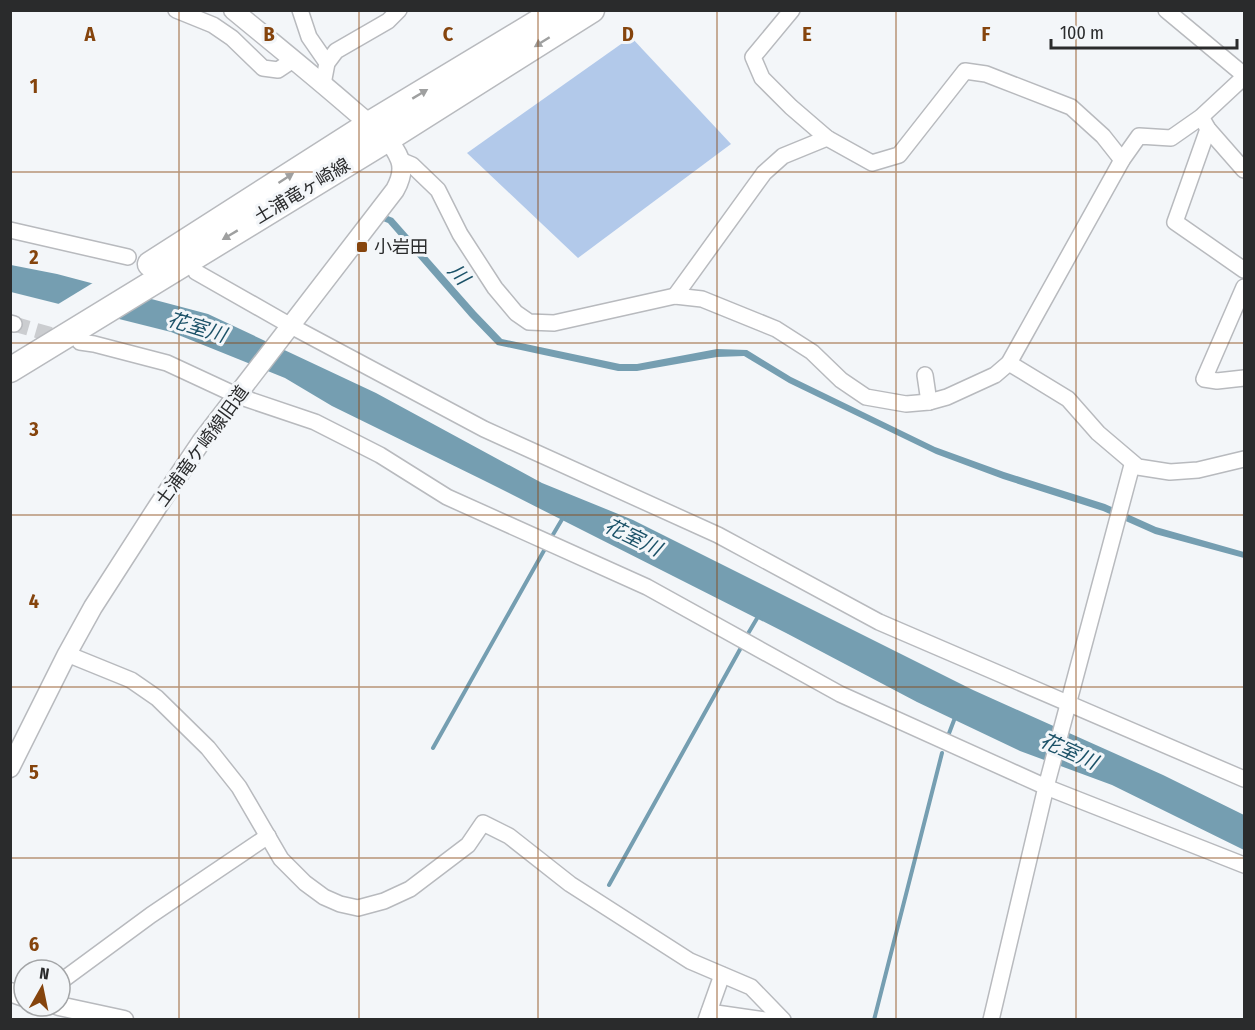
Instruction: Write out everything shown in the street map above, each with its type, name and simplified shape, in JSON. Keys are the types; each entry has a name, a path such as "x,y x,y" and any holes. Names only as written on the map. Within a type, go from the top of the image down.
{"main road":[{"name":"土浦竜ヶ崎線","path":"379,132 558,10"},
{"name":"土浦竜ヶ崎線","path":"10,370 67,334 138,271 592,10"},
{"name":"土浦竜ヶ崎線","path":"10,351 67,334"}],"street":[{"path":"176,10 213,25 232,38 263,68 278,70 293,60"},
{"path":"233,10 379,132 400,160 412,165 438,190 460,234 495,288 516,313 530,322 554,323 675,296 702,298 776,329 812,352 841,380 866,397 906,404 947,397 995,375 1010,363 1122,160 1138,136 1171,138 1204,123 1245,76 1166,10"},
{"path":"300,10 309,37 327,63"},
{"path":"324,84 327,63 336,51 388,21 399,10"},
{"path":"792,10 753,57 762,78 827,138 872,163 899,155 965,71 986,74 1071,107 1102,136 1122,160"},
{"path":"1204,123 1245,170"},
{"path":"1204,123 1175,222 1245,270"},
{"path":"675,296 764,173 783,156 827,138"},
{"name":"土浦竜ケ崎線旧道","path":"10,768 93,607 201,442 395,190 402,171 400,160"},
{"path":"10,230 138,271"},
{"path":"196,272 289,329 484,429 718,535 879,622 1245,779"},
{"path":"1245,287 1204,379 1217,381 1245,378"},
{"path":"67,334 94,344 167,363 315,422 380,455 447,497 647,587 840,694 1046,787 1245,865"},
{"path":"1010,363 1068,399 1098,433 1132,465 1170,472 1197,470 1245,459"},
{"path":"925,375 928,402"},
{"path":"991,1020 1046,787 1132,465"},
{"path":"67,654 131,680 157,698 208,748 239,787 281,859 305,883 324,897 358,908 384,902 410,889 468,845 483,823 509,836 570,884 690,961 751,987 783,1020"},
{"path":"10,739 28,731"},
{"path":"72,973 151,915 268,836"},
{"path":"722,975 707,1016 765,1020"},
{"path":"72,1009 124,1020"}],"shaded area":[{"path":"631,37 731,144 578,258 467,153"}],"water":[{"path":"388,216 393,218 502,339 620,364 637,364 717,349 747,350 791,377 935,447 1105,504 1156,527 1244,552 1244,558 1155,534 1103,511 1003,479 936,454 789,383 744,356 717,357 637,371 618,371 497,345 388,223 383,221"},
{"name":"花室川","path":"11,265 57,274 208,314 376,393 542,483 633,520 973,690 1163,775 1244,815 1244,850 1112,785 1020,751 917,702 788,634 332,406 285,378 171,332 11,292"}],"pier":[{"path":"96,281 153,297 115,321 55,306"}],"waterway":[{"path":"551,538 564,516"},
{"path":"433,748 546,547"},
{"path":"746,637 759,615"},
{"path":"609,885 743,644"},
{"path":"948,736 956,715"},
{"path":"874,1020 942,753"}],"tunnel":[{"path":"14,324 66,339"}],"place":[{"name":"小岩田","path":"362,247"}],"water label":[{"name":"川","path":"459,274"}]}
